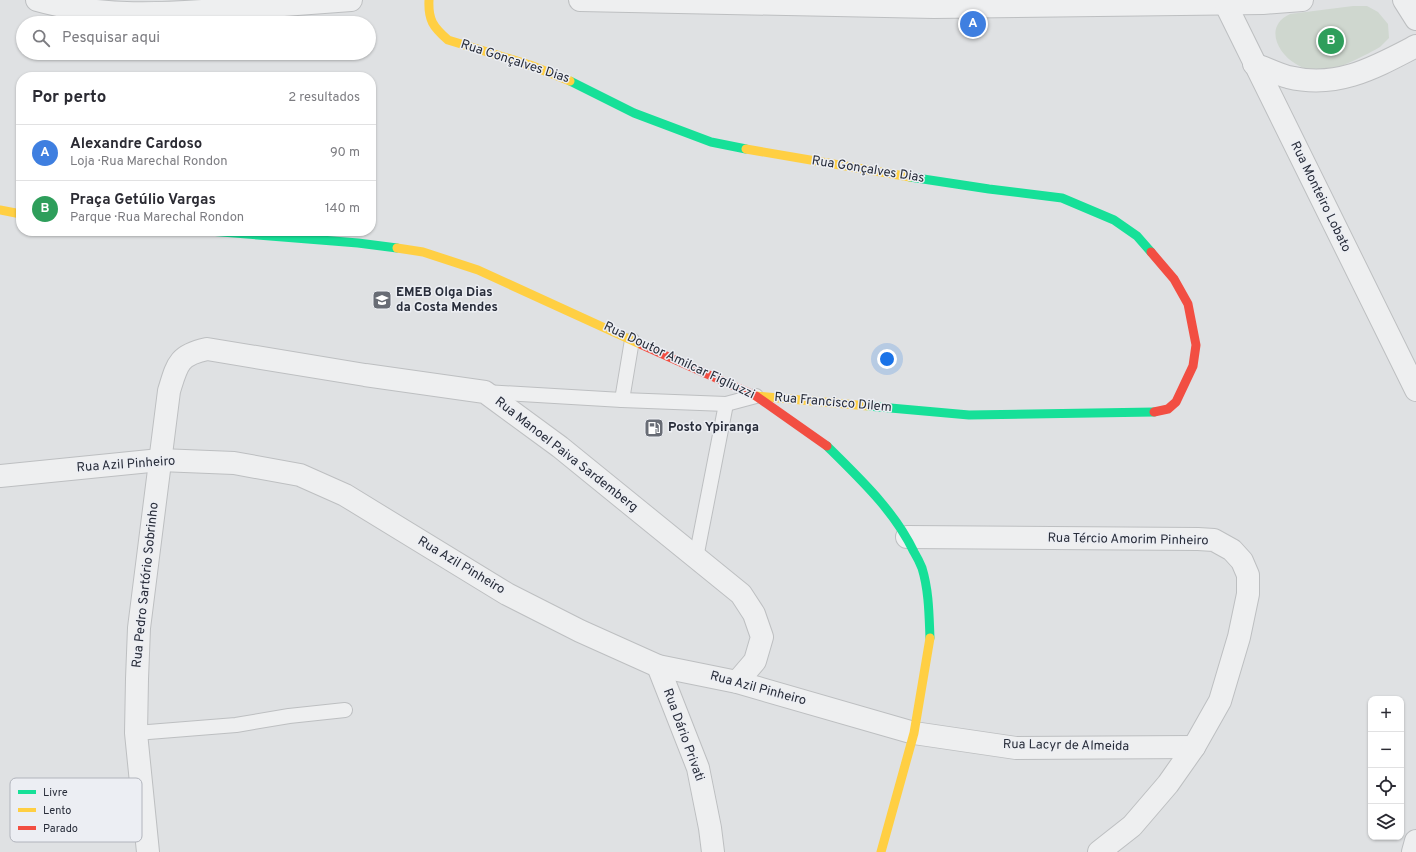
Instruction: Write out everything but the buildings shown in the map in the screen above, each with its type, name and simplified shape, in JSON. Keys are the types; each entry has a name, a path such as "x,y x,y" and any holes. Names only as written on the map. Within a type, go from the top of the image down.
{"street":[{"path":"37,0 58,6 102,12 174,13 351,0"},
{"name":"Rua Gonçalves Dias","path":"429,0 428,12 430,22 438,32 448,40 530,65 574,82 634,113 711,142 749,150 897,175 1062,198 1114,220 1137,236 1174,279 1188,304 1196,345 1193,366 1176,402 1168,410 1157,412"},
{"path":"580,0 934,7 1264,3 1302,0"},
{"path":"1404,0 1416,19"},
{"name":"Rua Monteiro Lobato","path":"1225,3 1416,390"},
{"path":"1254,64 1299,79 1336,79 1371,69 1416,46"},
{"path":"0,210 16,213"},
{"name":"Rua Doutor Amilcar Figliuzzi","path":"270,236 358,243 422,252 478,270 756,396 827,446 862,481 886,508 907,537 922,568 929,603 930,639 914,733 881,852"},
{"name":"Rua Manoel Paiva Sardemberg","path":"177,367 184,357 194,352 207,349 365,375 485,392 560,447 741,594 754,614 762,636 755,661 737,682"},
{"name":"Rua Pedro Sartório Sobrinho","path":"141,778 136,733 139,628 169,391 177,367"},
{"name":"Rua Francisco Dilem","path":"756,396 969,415 1157,412"},
{"name":"Rua Azil Pinheiro","path":"0,476 160,460 234,463 300,475 345,495 507,594 580,631 658,666 737,682 914,733"},
{"name":"Rua Tércio Amorim Pinheiro","path":"907,537 1214,540 1232,550 1242,561 1248,575 1248,594 1238,637 1220,701 1194,747 1168,784 1132,826 1099,852"},
{"name":"Rua Dário Privati","path":"658,666 698,768 710,828 713,852"},
{"name":"Rua Lacyr de Almeida","path":"914,733 1016,748 1194,747"},
{"name":"Rua Pedro Sartório Sobrinho","path":"142,792 148,852"},
{"path":"1413,852 1416,841"}],"lane":[{"path":"622,400 632,340"},
{"name":"Rua Francisco Dilem","path":"485,392 726,404 756,396"},
{"path":"696,558 726,404"},
{"path":"136,733 236,725 289,716 345,710"}],"shaded area":[{"path":"1353,6 1367,6 1378,12 1388,24 1389,38 1380,47 1345,65 1331,70 1318,71 1299,66 1289,59 1279,47 1275,32 1277,25 1282,19 1290,14"}],"traffic: fast":[{"path":"570,81 634,113 711,142 746,149"},
{"path":"910,177 1062,198 1114,220 1137,236 1151,252"},
{"path":"271,236 358,243 397,248"},
{"path":"868,406 969,415 1154,412"},
{"path":"827,446 875,495 906,537 922,568 926,585 930,638"}],"traffic: slow":[{"path":"429,0 429,13 432,23 448,40 530,65 570,81"},
{"path":"746,149 910,177"},
{"path":"0,210 16,213"},
{"path":"397,248 423,252 478,270 642,345"},
{"path":"756,396 868,406"},
{"path":"881,852 914,733 930,638"}],"traffic: jam":[{"path":"1151,252 1174,279 1188,304 1196,345 1193,366 1176,402 1168,409 1154,412"},
{"path":"642,345 756,396 827,446"}],"place":[{"name":"Alexandre Cardoso","path":"973,24"},
{"name":"Praça Getúlio Vargas","path":"1331,41"},
{"name":"EMEB Olga Dias da Costa Mendes","path":"382,300"},
{"name":"Posto Ypiranga","path":"654,428"}]}
